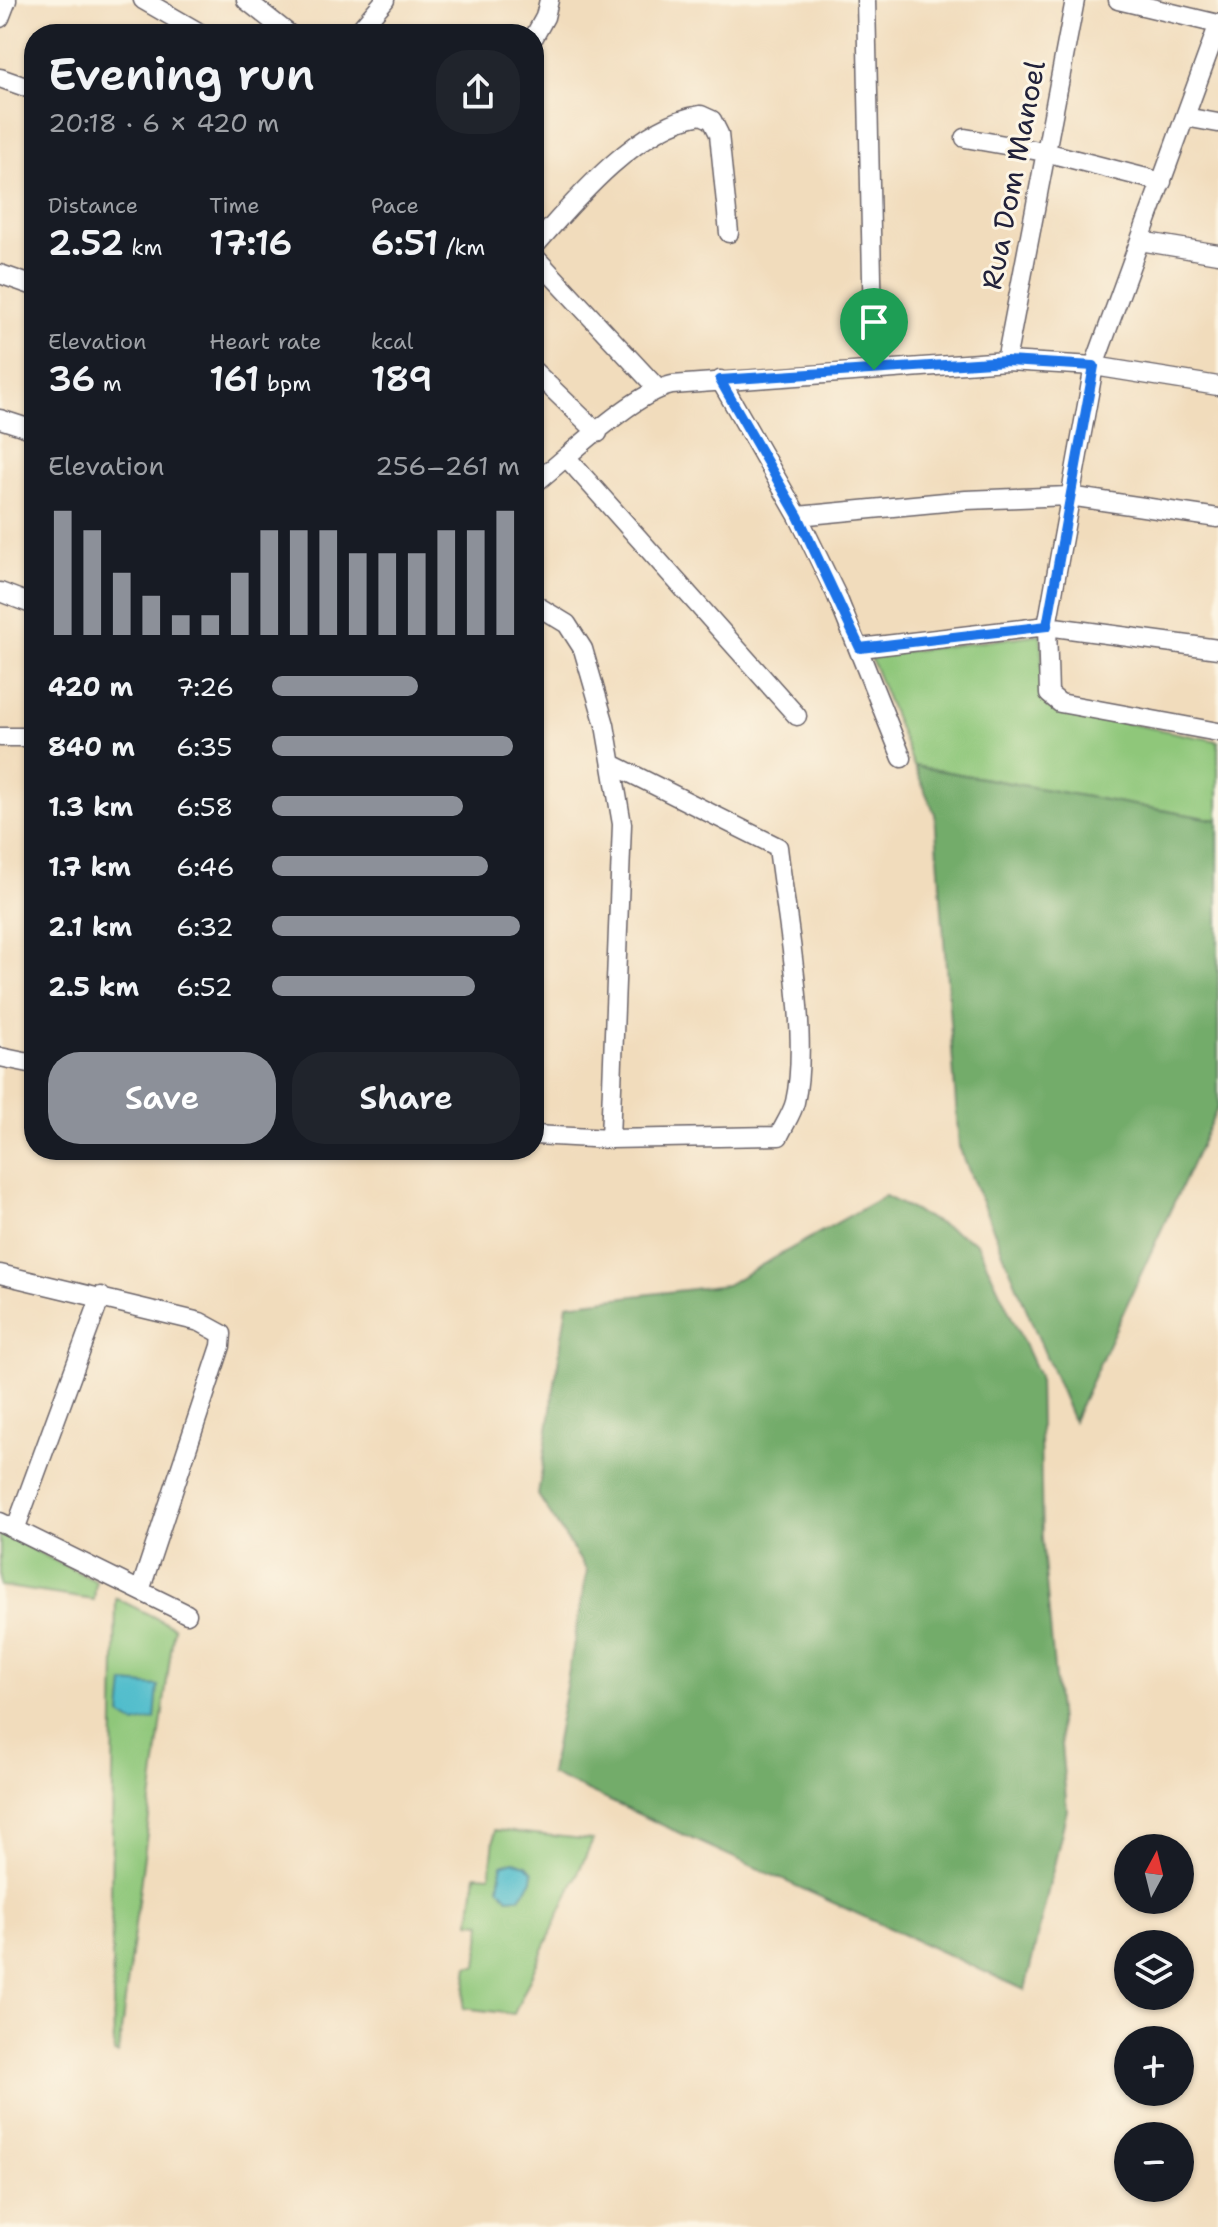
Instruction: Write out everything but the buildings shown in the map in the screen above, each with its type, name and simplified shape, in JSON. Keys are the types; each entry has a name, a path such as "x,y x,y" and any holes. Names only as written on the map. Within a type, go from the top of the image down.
{"street":[{"path":"0,18 7,0"},
{"path":"143,0 185,24"},
{"path":"246,0 276,24"},
{"path":"365,24 385,0"},
{"path":"866,0 874,370"},
{"name":"Rua Dom Manoel","path":"1006,361 1075,0"},
{"path":"1118,0 1218,25 1094,366 1047,626 1047,685 1055,701 1084,709 1218,732"},
{"path":"540,24 549,2"},
{"path":"0,78 24,86"},
{"path":"544,236 613,163 654,136 696,115 712,120 719,134 729,233"},
{"path":"1185,117 1218,123"},
{"path":"965,138 1045,152 1162,182"},
{"path":"1140,241 1218,254"},
{"path":"544,267 657,388"},
{"path":"0,274 24,282"},
{"path":"544,476 657,388 720,380 1006,361 1094,366 1218,386"},
{"path":"720,380 798,516 860,648 902,758"},
{"path":"544,381 598,433"},
{"path":"0,419 24,427"},
{"path":"567,458 797,716"},
{"path":"798,516 966,500 1069,496 1218,518"},
{"path":"0,592 24,601"},
{"path":"544,609 558,616 577,635 605,725 622,824 610,1139"},
{"path":"860,648 1047,626 1218,649"},
{"path":"0,737 24,737"},
{"path":"544,1136 610,1139 779,1136 794,1106 799,1052 778,847 612,764"},
{"path":"0,1057 24,1062"},
{"path":"0,1274 101,1296 200,1322 220,1331 221,1346 141,1588"},
{"path":"101,1296 8,1526 141,1588 187,1614"}],"green space":[{"path":"1041,634 1044,702 1049,708 1218,741 1218,820 914,766 870,656"},
{"path":"914,766 1218,820 1218,1107 1073,1421 959,1147 935,814"},
{"path":"885,1196 977,1243 1039,1376 1042,1538 1067,1810 1025,1990 550,1774 587,1571 538,1495 567,1304 726,1285"},
{"path":"0,1533 96,1581 94,1600 0,1586"},
{"path":"116,1598 174,1627 118,2054 114,2053 111,1896"},
{"path":"495,1830 593,1840 514,2014 463,2008 468,1966 477,1966 482,1923 470,1922 476,1874 490,1875"}],"water":[{"path":"124,1683 158,1686 155,1719 135,1724 121,1715"},
{"path":"514,1861 527,1865 533,1872 532,1880 520,1897 508,1898 499,1887 502,1865"}],"route":[{"path":"1006,361 1094,366 1047,626 860,648 798,516 720,380 874,370 1006,361"}]}
